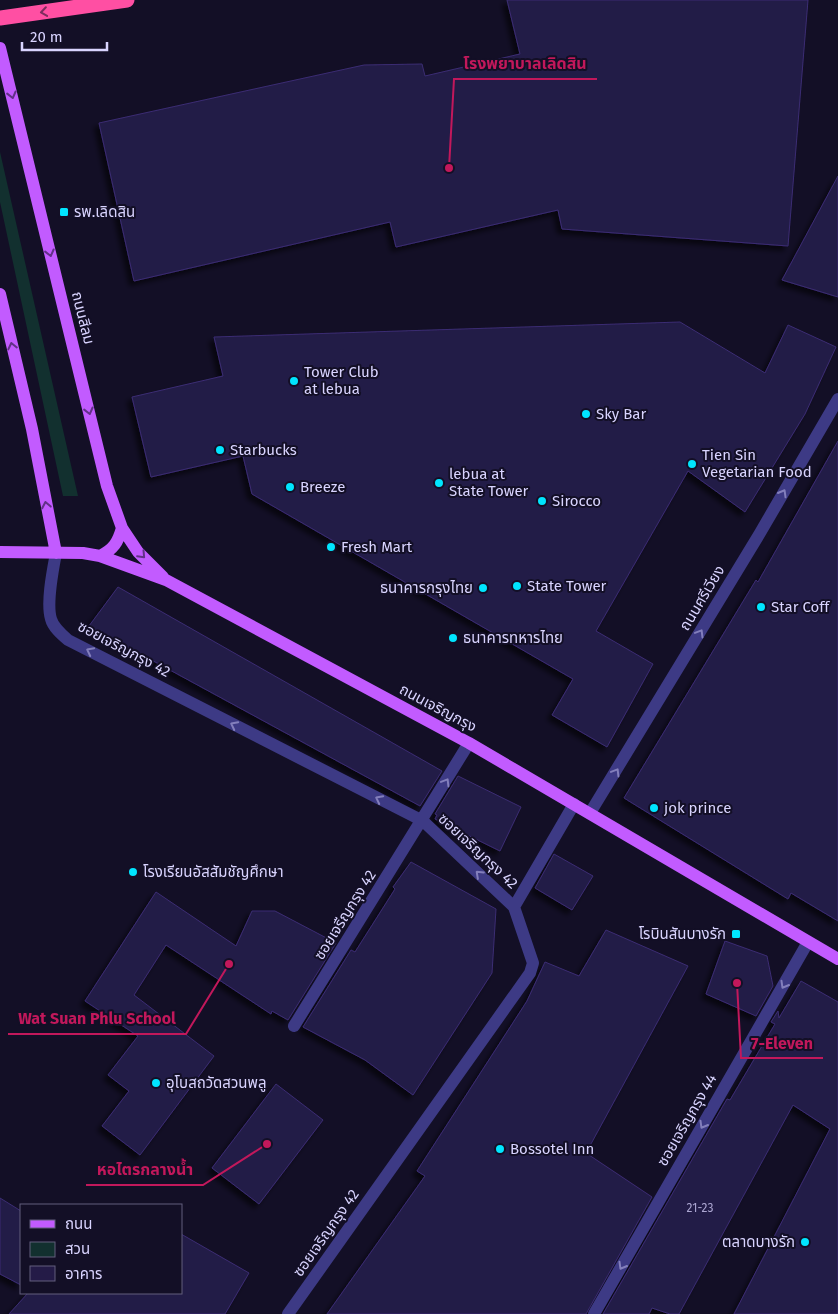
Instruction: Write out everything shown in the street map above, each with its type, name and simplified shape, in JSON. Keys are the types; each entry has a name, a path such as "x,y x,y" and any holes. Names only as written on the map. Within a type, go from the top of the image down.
{"highway":[{"path":"0,18 127,0"}],"main road":[{"name":"ถนนสีลม","path":"0,48 107,486 122,528 138,552 166,580"},
{"path":"0,294 32,429 56,553"},
{"path":"100,556 110,551 118,541 122,528"},
{"name":"ถนนเจริญกรุง","path":"0,552 100,556 166,580 469,743 838,959"}],"street":[{"name":"ถนนศรีเวียง","path":"590,813 760,533 838,399"},
{"name":"ซอยเจริญกรุง 42","path":"56,553 50,581 50,618 59,632 68,640 422,821 514,907 533,963 530,973 288,1314"},
{"name":"ซอยเจรืญกรุง 42","path":"294,1026 469,743"},
{"path":"514,907 574,804"},
{"name":"ซอยเจริญกรุง 44","path":"594,1314 808,942"}],"green space":[{"path":"0,152 78,496 63,496 0,202"}],"building":[{"path":"507,0 808,0 788,246 562,229 558,210 396,247 390,222 134,281 99,123 364,65 422,64 425,76 520,54"},
{"path":"838,176 838,297 782,280"},
{"name":"State Tower","path":"680,322 765,373 788,325 836,347 805,414 745,512 688,471 596,631 653,664 607,747 552,715 573,679 252,494 243,456 151,477 132,397 223,376 214,337"},
{"path":"838,441 838,921 791,893 788,899 624,798 756,580 758,582"},
{"path":"118,587 442,771 420,806 89,626"},
{"path":"458,776 521,807 500,851 435,819 437,815 435,814"},
{"path":"554,854 593,876 572,910 535,888"},
{"path":"411,862 496,909 492,973 413,1095 365,1060 303,1027 351,950 355,952 395,889 393,887"},
{"path":"156,892 236,946 252,911 275,911 336,943 288,1020 272,1011 271,1014 166,945 134,995 214,1056 140,1155 102,1126 129,1091 108,1075 138,1036 85,1001"},
{"path":"606,930 688,966 586,1153 652,1197 586,1314 327,1314 425,1176 417,1171 527,1001 545,962 579,976"},
{"path":"725,941 767,956 773,986 756,1016 706,994"},
{"path":"801,981 838,1002 838,1314 734,1314 830,1129 793,1105 679,1314 670,1314 652,1308 649,1314 603,1314 727,1099 730,1100 775,1024 771,1022 778,1011 779,1018"},
{"path":"276,1084 323,1120 259,1204 212,1168"},
{"path":"0,1198 20,1210 20,1284 0,1274"},
{"path":"182,1235 249,1273 225,1314 9,1314 27,1294 182,1294"}],"place":[{"name":"โรงพยาบาลเลิดสิน","path":"449,168"},
{"name":"รพ.เลิดสิน","path":"64,212"},
{"name":"Tower Club at lebua","path":"294,381"},
{"name":"Sky Bar","path":"586,414"},
{"name":"Starbucks","path":"220,450"},
{"name":"Tien Sin Vegetarian Food","path":"692,464"},
{"name":"lebua at State Tower","path":"439,483"},
{"name":"Breeze","path":"290,487"},
{"name":"Sirocco","path":"542,501"},
{"name":"Fresh Mart","path":"331,547"},
{"name":"State Tower","path":"517,586"},
{"name":"ธนาคารกรุงไทย","path":"483,588"},
{"name":"Star Coff","path":"761,607"},
{"name":"ธนาคารทหารไทย","path":"453,638"},
{"name":"jok prince","path":"654,808"},
{"name":"โรงเรียนอัสสัมชัญศึกษา","path":"133,872"},
{"name":"โรบินสันบางรัก","path":"736,934"},
{"name":"Wat Suan Phlu School","path":"229,964"},
{"name":"7-Eleven","path":"737,983"},
{"name":"อุโบสถวัดสวนพลู","path":"156,1083"},
{"name":"หอไตรกลางน้ำ","path":"267,1144"},
{"name":"Bossotel Inn","path":"500,1149"},
{"name":"ตลาดบางรัก","path":"805,1242"}]}
